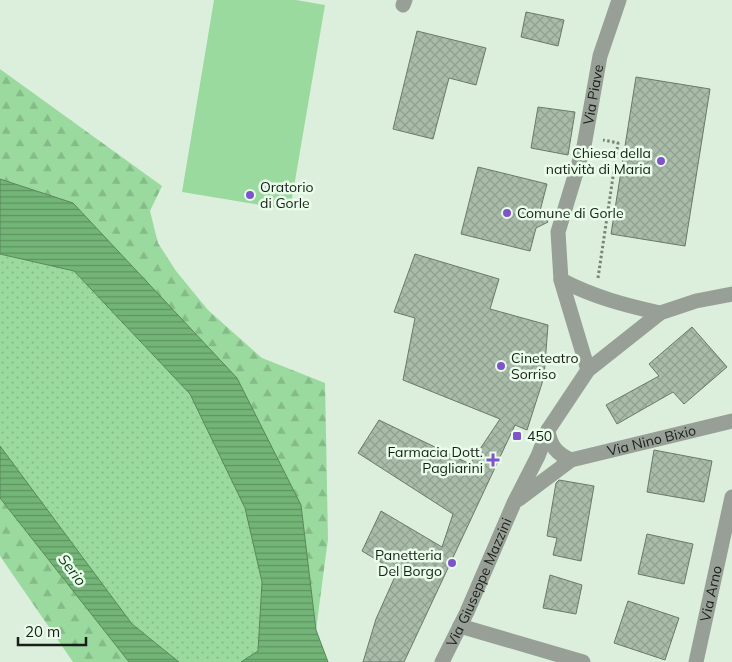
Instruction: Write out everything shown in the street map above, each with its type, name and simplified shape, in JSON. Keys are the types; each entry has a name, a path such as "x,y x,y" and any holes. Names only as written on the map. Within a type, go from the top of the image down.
{"street":[{"name":"Via Piave","path":"588,370 561,280 558,232 584,146 600,56 619,0"},
{"path":"561,280 616,303 660,312 696,300 732,294"},
{"name":"Via Giuseppe Mazzini","path":"442,662 460,626 514,503 538,456 548,430 588,370 660,312"},
{"name":"Via Nino Bixio","path":"514,503 571,460 732,421"},
{"path":"548,430 552,446 564,457 571,460"},
{"name":"Via Arno","path":"696,662 732,497"},
{"path":"460,626 583,662"}],"path":[{"path":"598,278 618,143 602,140 600,149"}],"green space":[{"path":"214,0 296,0 325,5 290,210 182,192"},
{"path":"0,69 162,186 150,211 158,243 176,271 208,310 262,358 325,383 328,539 316,630 301,505 73,203 0,179"},
{"path":"0,254 74,271 190,394 245,508 262,582 258,652 241,662 179,662 132,624 6,457 0,446"},
{"path":"0,498 129,662 73,662 0,556"}],"water":[{"path":"0,179 73,203 237,378 301,505 316,630 328,662 241,662 258,651 262,582 245,508 190,394 74,271 0,254"},
{"name":"Serio","path":"0,446 132,624 179,662 129,662 0,498"}],"building":[{"path":"526,12 564,20 558,46 521,37"},
{"path":"417,31 486,48 476,85 449,78 433,139 393,129"},
{"name":"Chiesa della natività di Maria","path":"636,77 710,89 685,246 611,234"},
{"path":"538,107 575,112 568,155 531,148"},
{"path":"478,167 547,184 540,211 548,222 536,228 530,251 461,234"},
{"path":"415,254 499,279 490,309 548,325 544,377 527,430 515,425 404,662 363,662 376,619 397,572 362,551 381,511 442,547 453,514 358,453 379,420 470,464 500,419 403,380 415,318 394,312"},
{"path":"692,327 727,367 684,404 673,392 617,424 606,405 659,376 649,364"},
{"path":"654,450 712,461 704,502 647,492"},
{"path":"559,480 594,486 581,561 553,555 557,538 547,536 556,483"},
{"path":"647,534 693,544 684,584 638,574"},
{"path":"550,575 582,585 576,614 543,608"},
{"path":"628,601 679,618 665,660 614,643"}],"place":[{"name":"Chiesa della natività di Maria","path":"661,161"},
{"name":"Oratorio di Gorle","path":"250,195"},
{"name":"Comune di Gorle","path":"507,213"},
{"name":"Cineteatro Sorriso","path":"501,366"},
{"name":"450","path":"517,436"},
{"name":"Farmacia Dott. Pagliarini","path":"493,460"},
{"name":"Panetteria Del Borgo","path":"452,563"}]}
